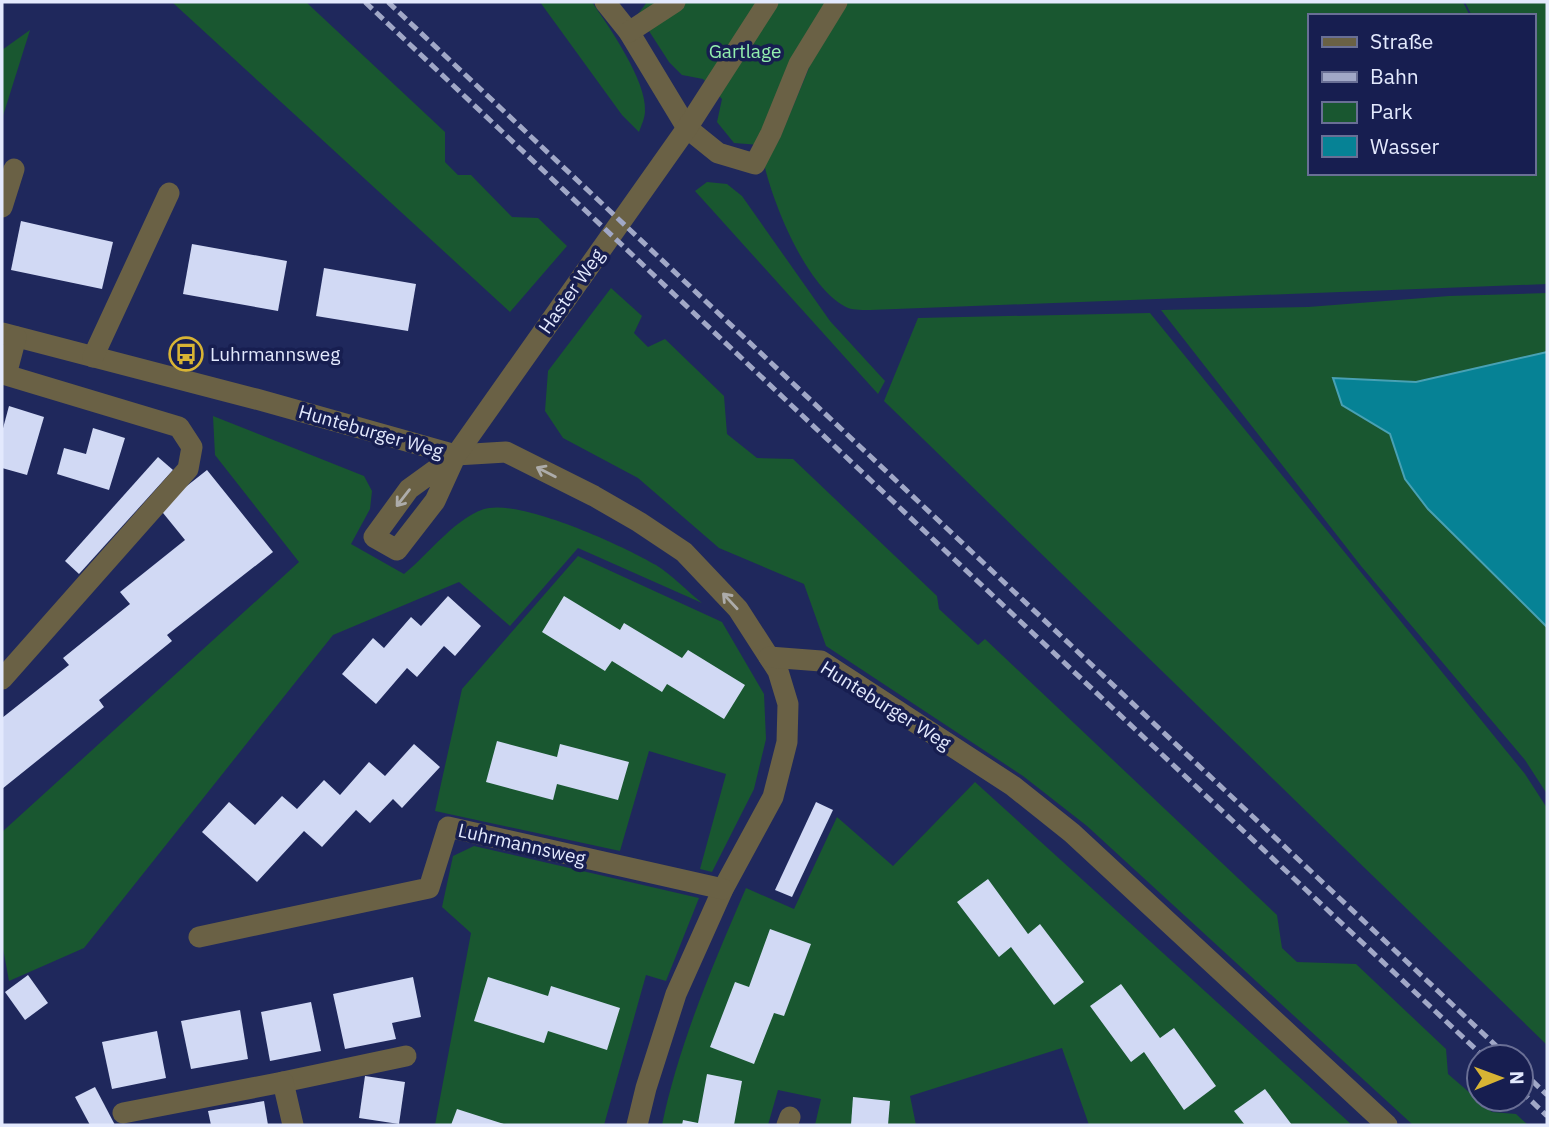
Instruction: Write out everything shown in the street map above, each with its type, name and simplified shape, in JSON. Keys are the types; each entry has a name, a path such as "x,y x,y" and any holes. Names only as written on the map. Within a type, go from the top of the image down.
{"street":[{"path":"605,2 629,32 687,128 718,153 755,164 771,133 799,64 837,2"},
{"path":"629,32 675,2"},
{"name":"Haster Weg","path":"456,455 687,128 768,2"},
{"path":"2,207 14,169"},
{"path":"93,356 169,193"},
{"path":"2,680 188,469 192,447 178,427 6,375 9,335"},
{"name":"Hunteburger Weg","path":"9,335 256,399 456,455 506,452 594,496 684,552 738,609 769,657 821,661 1013,786 1072,833 1387,1125"},
{"path":"637,1125 676,994 723,889 772,797 787,742 788,704 778,671 769,657"},
{"name":"Luhrmannsweg","path":"199,937 429,888 448,827 723,889"},
{"path":"123,1113 406,1056"},
{"path":"283,1082 293,1125"}],"green space":[{"path":"172,2 306,2 445,132 445,162 458,175 471,175 512,217 538,218 567,246 510,312"},
{"path":"540,2 592,2 626,55 640,85 645,111 639,132 622,115"},
{"name":"Gartlage","path":"647,2 831,2 760,145 734,143 717,122 722,99 703,79 682,75 669,62 638,14"},
{"path":"847,2 1463,2 1469,14 1308,14 1308,175 1535,175 1535,14 1471,14 1465,2 1547,2 1547,284 870,310 848,308 833,298 819,283 794,245 764,164 779,140 816,51"},
{"path":"30,30 2,119 2,50"},
{"path":"707,182 727,184 742,196 830,321 885,381 878,394 695,191"},
{"path":"611,288 642,316 634,333 648,347 665,339 724,396 727,434 757,458 793,459 937,596 939,609 978,645 985,639 1277,915 1282,948 1297,962 1356,964 1446,1049 1448,1074 1465,1089 1465,1113 1516,1114 1528,1125 1413,1125 1087,826 1023,776 826,646 804,584 719,548 638,478 563,438 545,411 548,371"},
{"path":"1547,293 1547,352 1416,382 1334,378 1342,405 1390,434 1405,479 1428,509 1547,627 1547,794 1525,760 1361,566 1161,310 1308,307 1449,296"},
{"path":"1150,313 1525,774 1547,808 1547,1045 884,401 918,318"},
{"path":"213,416 364,476 372,491 370,509 351,544 404,574 466,518 489,508 506,508 550,518 621,547 662,569 702,603 578,548 510,626 459,582 333,635 84,948 9,981 2,943 2,832 299,562 215,455"},
{"path":"578,556 722,622 764,694 766,739 754,789 712,872 700,869 726,774 649,751 620,851 435,811 462,689"},
{"path":"975,782 1352,1125 1089,1125 1062,1048 910,1096 916,1125 815,1125 821,1099 778,1090 768,1125 662,1125 687,1034 746,888 794,909 837,817 893,866"},
{"path":"474,846 699,898 666,981 646,975 604,1125 435,1125 471,933 442,907 453,856"}],"water":[{"path":"1547,352 1547,627 1428,509 1405,479 1390,434 1342,405 1333,378 1416,382"}],"building":[{"path":"21,221 113,242 102,289 11,270"},
{"path":"192,244 287,261 278,311 183,294"},
{"path":"324,268 416,284 408,331 316,316"},
{"path":"9,406 44,417 27,475 2,468 2,432"},
{"path":"93,428 125,438 109,490 57,474 64,448 86,454"},
{"path":"158,457 173,470 79,574 65,561"},
{"path":"207,470 273,552 167,635 172,641 99,700 104,707 2,789 2,718 69,665 63,658 130,604 120,592 185,540 159,508"},
{"path":"448,596 481,626 455,656 444,646 417,677 407,668 376,704 342,674 373,638 384,648 411,617 421,626"},
{"path":"564,596 620,630 624,623 682,658 688,650 745,685 724,719 667,684 662,692 612,661 605,671 542,632"},
{"path":"497,741 557,757 560,744 629,762 618,800 557,784 553,800 486,782"},
{"path":"414,744 440,767 402,808 393,799 370,823 356,810 322,847 304,831 257,882 202,832 229,802 255,825 282,796 297,809 324,780 340,795 369,762 385,776"},
{"path":"816,802 833,810 792,897 775,890"},
{"path":"988,879 1028,934 1040,924 1084,982 1054,1005 1011,947 999,957 957,902"},
{"path":"770,929 811,944 784,1016 774,1013 754,1064 710,1047 735,982 749,987"},
{"path":"28,975 48,1003 25,1020 5,992"},
{"path":"413,977 421,1017 392,1023 396,1039 345,1049 333,994"},
{"path":"488,977 548,996 551,986 620,1008 607,1050 548,1031 544,1043 474,1021"},
{"path":"1121,984 1160,1038 1174,1028 1216,1086 1184,1110 1144,1052 1131,1062 1090,1006"},
{"path":"311,1002 321,1051 270,1061 261,1012"},
{"path":"240,1010 248,1059 191,1069 181,1021"},
{"path":"157,1031 166,1078 112,1089 102,1042"},
{"path":"707,1074 742,1081 734,1125 682,1125 683,1120 698,1123"},
{"path":"365,1076 405,1082 399,1124 359,1118"},
{"path":"95,1087 115,1125 90,1125 75,1097"},
{"path":"1265,1089 1292,1125 1245,1125 1234,1111"},
{"path":"853,1097 890,1101 888,1125 851,1125"},
{"path":"264,1101 268,1125 211,1125 208,1111"},
{"path":"457,1109 507,1125 451,1125"}],"railway":[{"path":"365,2 1469,1043"},
{"path":"388,2 1493,1043"},
{"path":"1535,1083 1547,1095"},
{"path":"1535,1104 1547,1116"}],"place":[{"name":"Luhrmannsweg","path":"186,354"}]}
